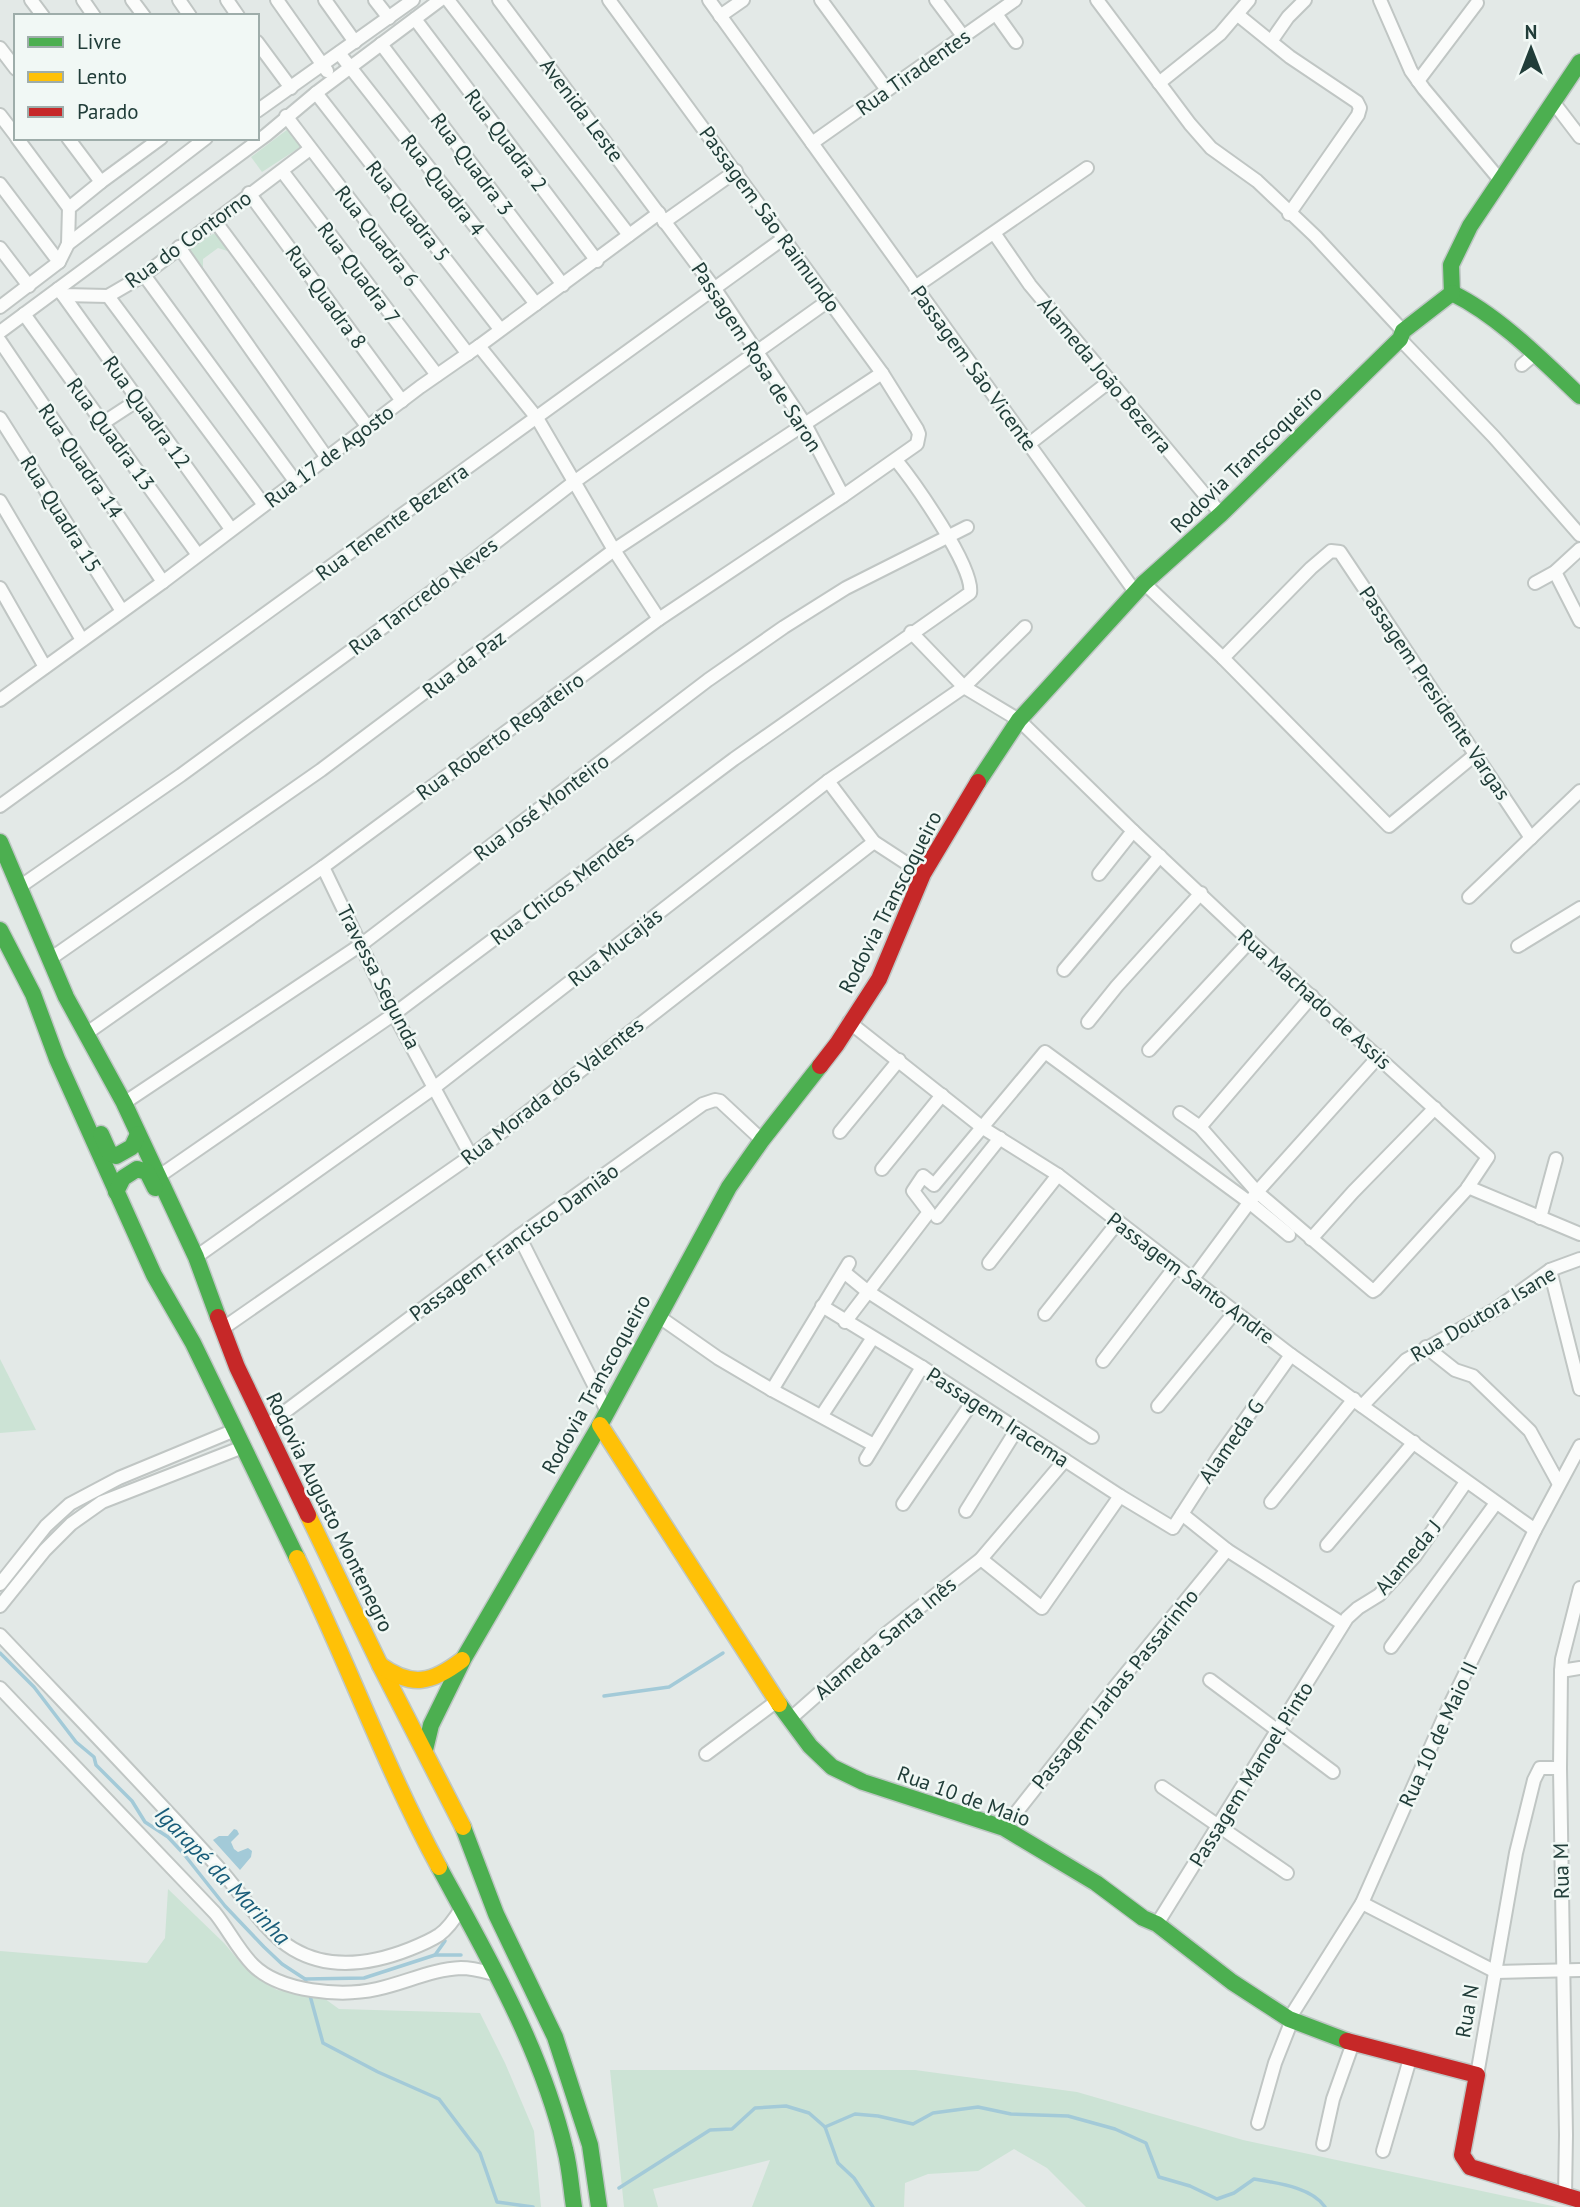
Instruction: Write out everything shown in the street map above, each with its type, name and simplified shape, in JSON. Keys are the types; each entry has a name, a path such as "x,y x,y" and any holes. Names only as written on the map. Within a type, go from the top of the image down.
{"main road":[{"path":"1580,62 1470,226 1451,265 1452,293 1468,301 1535,354 1580,396"},
{"name":"Rodovia Transcoqueiro","path":"425,1750 431,1725 464,1658 603,1418 729,1187 837,1044 878,979 923,874 1018,720 1087,642 1140,588 1221,514 1401,335 1452,293"},
{"path":"0,842 66,997 138,1134 180,1245 196,1257"},
{"path":"0,930 33,994 57,1059 153,1275 193,1343 338,1641 371,1727 405,1801 432,1856 463,1907 530,2043 565,2150 574,2207"},
{"path":"57,1059 75,1077 111,1155 116,1156 129,1149 138,1134"},
{"path":"116,1192 119,1181 135,1170 145,1170 155,1179"},
{"name":"Rodovia Augusto Montenegro","path":"196,1257 237,1367 380,1665 469,1840 496,1914 555,2037 590,2145 599,2207"},
{"name":"Rua 10 de Maio","path":"603,1418 777,1701 810,1746 832,1767 863,1782 1004,1828 1097,1883 1143,1917 1157,1924 1231,1982 1291,2020 1353,2043 1477,2075"},
{"name":"Rodovia Transcoqueiro","path":"380,1665 400,1678 416,1681 436,1677 464,1658"},
{"name":"Rua N","path":"1477,2075 1462,2155 1470,2167 1572,2198"}],"street":[{"path":"277,0 333,80"},
{"path":"325,0 355,42"},
{"path":"375,0 389,18"},
{"path":"259,109 413,0"},
{"path":"0,332 60,292 440,0"},
{"path":"448,0 629,235"},
{"name":"Avenida Leste","path":"499,0 662,217"},
{"name":"Passagem São Raimundo","path":"609,0 882,373 917,429 917,444"},
{"name":"Passagem São Vicente","path":"709,0 1029,444 1140,588"},
{"path":"720,16 743,0"},
{"path":"821,0 887,90"},
{"path":"936,0 963,37"},
{"name":"Rua Tiradentes","path":"812,143 1015,0"},
{"path":"1097,0 1211,148 1257,181 1315,236 1580,535"},
{"path":"1159,82 1204,48 1238,15 1249,0"},
{"path":"1272,40 1305,0"},
{"path":"1380,0 1411,71 1500,180"},
{"path":"1418,80 1477,3"},
{"path":"996,14 1016,42"},
{"path":"1238,15 1290,57 1357,102 1360,108 1345,135 1289,214"},
{"name":"Rua Quadra 2","path":"415,19 597,261"},
{"name":"Rua Quadra 3","path":"381,44 563,285"},
{"path":"259,45 290,88"},
{"path":"0,48 14,66"},
{"path":"340,53 351,67"},
{"name":"Rua Quadra 4","path":"351,67 536,304"},
{"name":"Rua Quadra 5","path":"316,93 500,329"},
{"path":"1553,103 1580,137"},
{"path":"0,115 14,134"},
{"name":"Rua Quadra 6","path":"286,116 468,354"},
{"path":"0,307 59,262 68,244 69,208 18,140"},
{"path":"70,140 101,182"},
{"path":"138,140 145,150"},
{"path":"69,208 158,140"},
{"path":"68,244 203,140"},
{"name":"Rua do Contorno","path":"60,292 108,296 144,275 310,149"},
{"path":"915,287 1087,168"},
{"name":"Rua Quadra 7","path":"282,171 437,375"},
{"name":"Rua 17 de Agosto","path":"2,694 45,667 163,582 367,426 597,261 629,235 736,171"},
{"path":"0,184 59,262"},
{"name":"Rua Quadra 8","path":"249,193 402,401"},
{"name":"Passagem Rosa de Saron","path":"662,217 715,289 805,424 844,496"},
{"path":"215,221 367,426"},
{"name":"Alameda João Bezerra","path":"994,233 1030,285 1221,514"},
{"name":"Rua Tenente Bezerra","path":"0,806 784,238"},
{"path":"179,247 327,458"},
{"path":"0,248 29,286"},
{"path":"144,275 295,481"},
{"name":"Rua Quadra 12","path":"60,292 231,529"},
{"path":"108,296 264,505"},
{"name":"Rua Tancredo Neves","path":"18,888 181,775 433,590 574,482 828,301"},
{"name":"Rua Quadra 13","path":"24,314 198,555"},
{"name":"Rua Quadra 14","path":"0,341 163,582"},
{"path":"479,346 537,418 614,550 659,619"},
{"path":"1522,365 1535,354"},
{"name":"Rua da Paz","path":"50,959 321,770 614,550 882,373"},
{"path":"1029,444 1110,381"},
{"path":"103,423 138,400"},
{"name":"Rua Quadra 15","path":"0,418 122,611"},
{"name":"Rua Roberto Regateiro","path":"87,1033 323,867 659,619 917,444"},
{"path":"896,460 933,510 946,536"},
{"path":"0,501 82,640"},
{"name":"Rua José Monteiro","path":"124,1104 362,944 708,680 837,593 967,527"},
{"name":"Rua Chicos Mendes","path":"155,1179 394,1014 734,759 970,593 969,577 946,536"},
{"path":"1535,583 1555,572 1580,549"},
{"name":"Passagem Presidente Vargas","path":"1223,658 1311,568 1331,551 1336,551 1345,557 1531,838"},
{"path":"1555,572 1580,621"},
{"path":"0,588 45,667"},
{"path":"1140,588 1223,658 1389,826 1476,754"},
{"name":"Rua Mucajás","path":"196,1257 436,1087 828,780 964,687 1025,627"},
{"name":"Rua Machado de Assis","path":"911,632 964,687 1018,720 1251,941 1488,1157 1468,1187 1377,1289 1369,1290 1311,1239"},
{"path":"828,780 874,842 923,874"},
{"path":"1469,897 1580,791"},
{"path":"1099,874 1133,831"},
{"name":"Rua Morada dos Valentes","path":"222,1329 471,1156 874,842"},
{"path":"1064,970 1160,856"},
{"name":"Travessa Segunda","path":"323,867 394,1014 436,1087 471,1156"},
{"path":"1088,1022 1201,893"},
{"path":"1518,946 1580,908"},
{"path":"1149,1049 1251,941"},
{"path":"1200,1128 1312,996"},
{"name":"Passagem Santo Andre","path":"849,1022 983,1128 1058,1175 1292,1355 1535,1530"},
{"path":"845,1322 929,1212 913,1191 923,1176 934,1185 1045,1052 1311,1239 1435,1108"},
{"path":"1192,1280 1253,1197 1379,1056"},
{"path":"840,1132 899,1060"},
{"path":"882,1168 942,1095"},
{"name":"Passagem Francisco Damião","path":"266,1426 519,1236 695,1109 710,1101 720,1101 762,1140"},
{"path":"1180,1113 1200,1128 1253,1197 1289,1235"},
{"path":"937,1217 1000,1138"},
{"path":"1540,1218 1556,1159"},
{"path":"989,1263 1058,1175"},
{"path":"1468,1187 1580,1234"},
{"path":"1045,1314 1118,1222"},
{"path":"519,1236 603,1418"},
{"name":"Rua Doutora Isane","path":"1271,1502 1358,1402 1406,1360 1475,1322 1550,1270 1580,1259"},
{"path":"1103,1361 1175,1267"},
{"name":"Passagem Iracema","path":"1092,1437 867,1291 846,1268 822,1306 1173,1528"},
{"path":"1550,1270 1580,1389"},
{"path":"772,1390 822,1306"},
{"path":"1158,1406 1235,1312"},
{"path":"658,1316 772,1390 874,1445"},
{"path":"822,1415 872,1339"},
{"path":"1426,1347 1455,1370 1473,1376 1530,1431 1559,1484"},
{"name":"Alameda G","path":"1173,1528 1218,1458 1292,1355"},
{"path":"866,1459 922,1367"},
{"path":"903,1504 973,1401"},
{"path":"966,1511 1017,1429"},
{"path":"0,1584 46,1526 70,1504 119,1478 235,1430"},
{"path":"1327,1545 1414,1442"},
{"name":"Rua 10 de Maio II","path":"1258,2123 1275,2063 1291,2020 1362,1903 1446,1715 1535,1530 1580,1446"},
{"path":"0,1606 45,1550 71,1524 102,1502 243,1447"},
{"name":"Alameda Santa Inês","path":"790,1719 887,1633 981,1559 1065,1460"},
{"name":"Alameda J","path":"1343,1625 1358,1608 1379,1595 1415,1556 1466,1482"},
{"path":"981,1559 1042,1608 1119,1496"},
{"path":"1391,1647 1496,1503"},
{"path":"1182,1514 1227,1550 1343,1625"},
{"name":"Passagem Jarbas Passarinho","path":"1004,1828 1227,1550"},
{"name":"Rua M","path":"1572,2198 1566,2135 1562,1970 1561,1671 1580,1588"},
{"name":"Passagem Manoel Pinto","path":"1157,1924 1343,1625"},
{"path":"0,1634 219,1868 276,1938 292,1949 336,1963 354,1964 381,1959 429,1941 440,1934 463,1907"},
{"path":"1561,1671 1580,1668"},
{"path":"1210,1680 1333,1772"},
{"path":"0,1688 215,1913 254,1966 278,1981 309,1989 340,1992 375,1990 448,1969 463,1968 498,1975"},
{"path":"706,1754 777,1701"},
{"name":"Rua N","path":"1477,2075 1516,1853 1534,1780 1540,1768 1560,1768"},
{"path":"1162,1787 1287,1873"},
{"path":"1362,1903 1496,1972 1580,1970"},
{"path":"1323,2144 1333,2099 1353,2043"},
{"path":"1383,2151 1410,2059"},
{"path":"1566,2135 1580,2136"}],"green space":[{"path":"288,129 302,146 262,172 251,157"},
{"path":"213,234 221,235 234,253 218,248 203,259 203,282 184,253"},
{"path":"0,1359 36,1430 0,1433"},
{"path":"168,1889 224,1943 245,1968 277,1990 321,1996 339,2009 480,2013 534,2131 541,2207 0,2207 0,1951 147,1963 165,1938"},
{"path":"610,2070 915,2070 1077,2092 1243,2140 1557,2207 1086,2207 1047,2168 1014,2149 978,2171 928,2174 905,2183 904,2207 752,2207 770,2160 653,2189 658,2207 624,2207"}],"water":[{"path":"234,1829 239,1834 231,1842 234,1849 238,1852 248,1848 252,1851 251,1857 240,1870 213,1840 219,1836 228,1836"}],"waterway":[{"name":"Igarapé da Marinha","path":"0,1653 34,1687 76,1742 94,1757 96,1765 132,1801 145,1822 168,1837 225,1906 282,1964 305,1979 307,1985"},
{"path":"604,1696 669,1687 723,1653"},
{"path":"435,1955 445,1941"},
{"path":"305,1979 364,1978 435,1955 461,1955"},
{"name":"Igarapé da Marinha","path":"309,1992 323,2043 378,2072 439,2099 480,2153 497,2202 533,2207"},
{"name":"Igarapé da Marinha","path":"619,2188 710,2130 732,2129 755,2108 786,2106 809,2113 825,2127 838,2163 854,2178 873,2207"},
{"path":"825,2127 855,2114 913,2124 933,2113 978,2107 1011,2114 1068,2116 1115,2129 1146,2143 1159,2177 1190,2186 1217,2199 1234,2193 1254,2179 1303,2190 1325,2207"}],"traffic: fast":[{"path":"1452,293 1451,265 1470,226 1580,62"},
{"path":"1452,293 1503,326 1580,396"},
{"path":"978,782 1019,720 1144,583 1221,514 1400,339 1403,331 1452,293"},
{"path":"0,842 66,997 124,1103 196,1257 218,1317"},
{"path":"0,930 33,994 57,1059 154,1275 193,1343 297,1558"},
{"path":"425,1750 431,1725 464,1658 600,1425 729,1187 820,1066"},
{"path":"101,1134 109,1152 116,1156 132,1147 138,1134"},
{"path":"116,1192 123,1178 137,1169 147,1172 155,1188"},
{"path":"779,1704 810,1746 832,1767 863,1782 1004,1828 1096,1883 1143,1918 1157,1924 1232,1982 1289,2019 1347,2041"},
{"path":"463,1827 496,1914 555,2037 590,2145 599,2207"},
{"path":"439,1867 528,2039 555,2112 565,2149 574,2207"}],"traffic: slow":[{"path":"600,1425 779,1704"},
{"path":"308,1515 380,1665 463,1827"},
{"path":"297,1558 401,1791 439,1867"},
{"path":"380,1665 402,1677 422,1680 441,1674 462,1660"}],"traffic: jam":[{"path":"820,1066 879,979 923,874 978,782"},
{"path":"218,1317 237,1367 308,1515"},
{"path":"1347,2041 1477,2075 1462,2155 1470,2167 1580,2200"}]}
